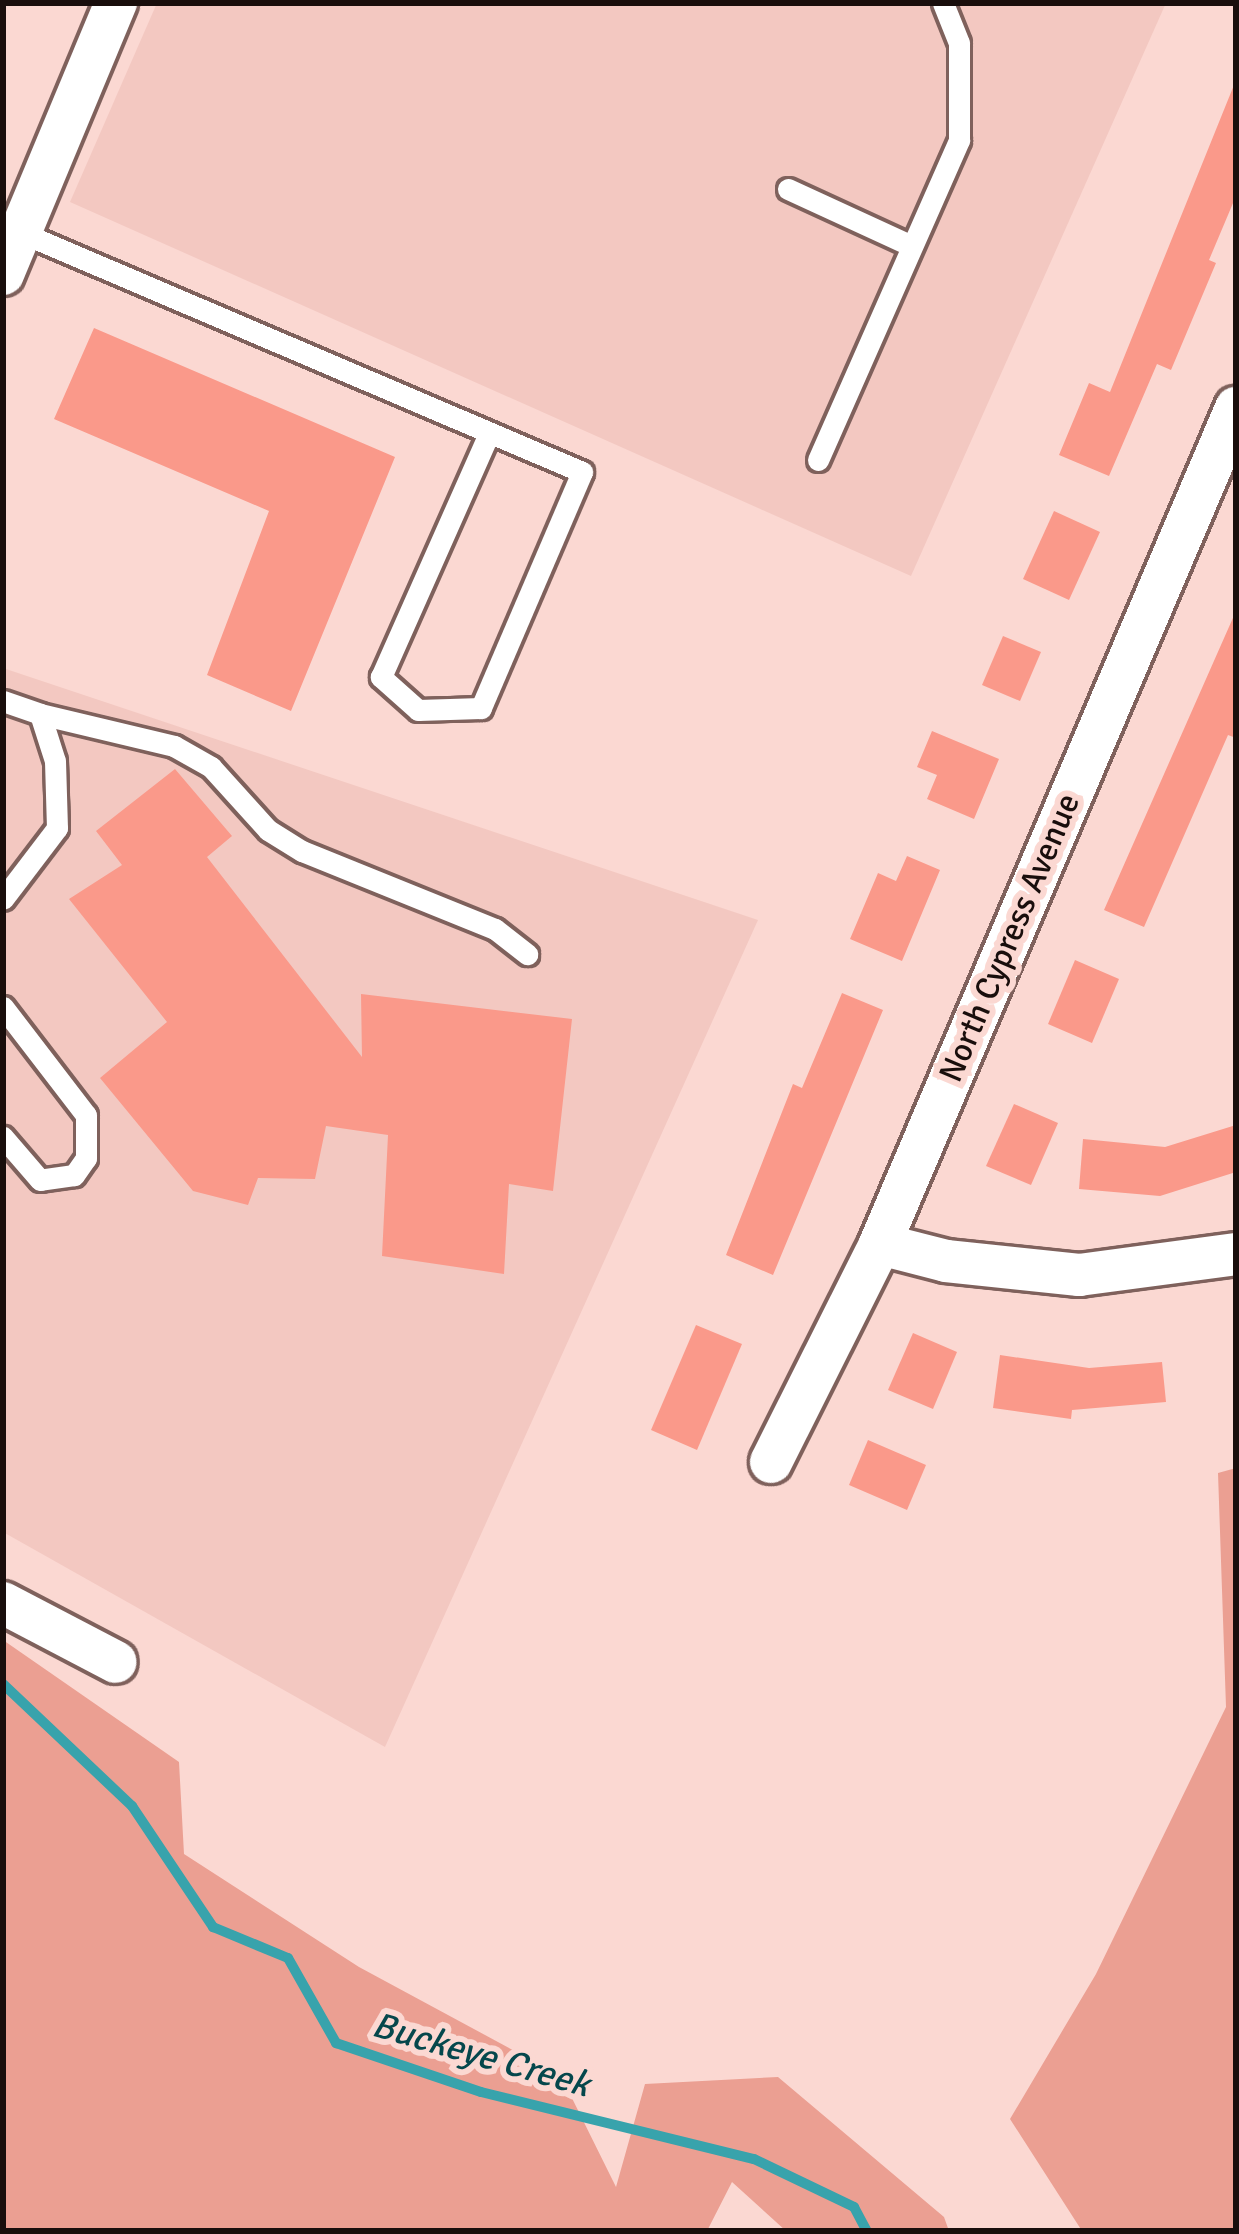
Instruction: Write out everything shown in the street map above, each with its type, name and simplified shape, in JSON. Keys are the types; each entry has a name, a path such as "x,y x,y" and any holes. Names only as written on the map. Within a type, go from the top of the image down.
{"street":[{"path":"3,274 116,3"},
{"name":"North Cypress Avenue","path":"771,1462 880,1244 1236,408"},
{"path":"880,1244 946,1262 1079,1275 1236,1254"},
{"path":"3,1603 116,1662"}],"lane":[{"path":"818,460 964,106 959,43 943,3"},
{"path":"788,189 910,245"},
{"path":"20,232 582,472 481,708 418,710 381,676 488,433"},
{"path":"3,701 174,746 211,767 268,830 302,851 495,929 526,954"},
{"path":"3,899 57,828 56,761 40,714"},
{"path":"3,1007 86,1115 86,1158 74,1175 40,1180 3,1137"}],"shaded area":[{"path":"157,3 1166,3 911,576 70,202"},
{"path":"3,668 758,920 385,1747 3,1532"},
{"path":"1236,1468 1236,2231 1082,2231 1010,2119 1096,1974 1226,1707 1218,1473"},
{"path":"3,1640 179,1762 184,1854 359,1967 561,2076 616,2187 645,2084 778,2077 944,2217 949,2231 786,2231 732,2182 707,2231 3,2231"}],"building":[{"path":"1236,80 1236,196 1209,260 1216,263 1171,370 1157,364 1109,476 1059,455 1089,383 1110,392"},
{"path":"94,328 395,457 291,711 207,675 269,511 54,419"},
{"path":"1054,511 1100,532 1069,600 1023,579"},
{"path":"1236,611 1236,738 1228,735 1144,927 1104,910"},
{"path":"1003,636 1041,652 1020,701 982,685"},
{"path":"932,731 999,759 974,819 927,799 937,775 917,767"},
{"path":"175,769 232,836 207,857 362,1057 361,994 572,1019 553,1191 509,1184 504,1274 382,1256 388,1135 326,1126 315,1179 258,1178 248,1205 193,1191 100,1078 167,1022 69,899 122,865 96,831"},
{"path":"907,856 940,870 902,961 850,939 878,873 896,881"},
{"path":"1075,960 1119,979 1092,1043 1048,1024"},
{"path":"842,993 883,1010 773,1275 726,1255 793,1084 802,1088"},
{"path":"1014,1104 1058,1123 1031,1185 986,1166"},
{"path":"1236,1125 1236,1172 1160,1196 1079,1189 1083,1139 1165,1147"},
{"path":"696,1325 742,1344 697,1450 651,1430"},
{"path":"913,1333 957,1352 933,1409 888,1390"},
{"path":"1000,1355 1089,1368 1162,1362 1166,1402 1072,1410 1071,1419 993,1408"},
{"path":"868,1440 926,1465 907,1510 849,1485"}],"waterway":[{"name":"Buckeye Creek","path":"3,1684 132,1806 213,1927 288,1958 336,2043 481,2092 754,2159 854,2207 867,2231"}]}
